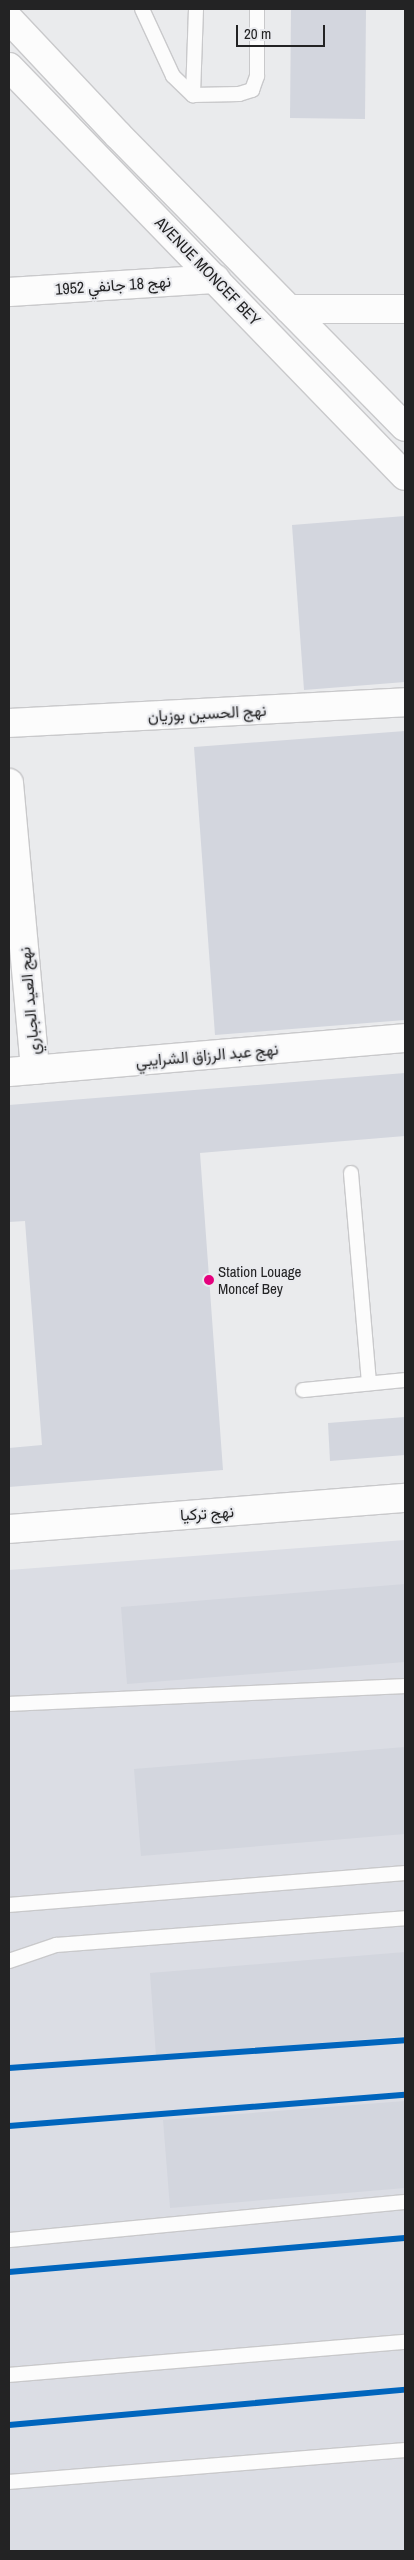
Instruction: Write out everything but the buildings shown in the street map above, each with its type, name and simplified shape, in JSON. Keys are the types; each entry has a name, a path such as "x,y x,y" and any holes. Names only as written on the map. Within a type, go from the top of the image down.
{"street":[{"name":"AVENUE MONCEF BEY","path":"9,19 118,135 289,309 402,420"},
{"name":"AVENUE MONCEF BEY","path":"15,80 216,279 405,476"},
{"name":"نهج 18 جانفي 1952","path":"9,292 216,279"},
{"path":"289,309 405,309"},
{"name":"نهج الحسين بوزيان","path":"9,724 405,702"},
{"name":"نهج العيد الجباري","path":"9,783 22,1071"},
{"name":"نهج عبد الرزاق الشرايبي","path":"22,1071 405,1038"},
{"name":"نهج تركيا","path":"9,1528 405,1498"}],"lane":[{"path":"142,9 173,76 193,95 240,94 252,90 257,76 257,9"},
{"path":"193,95 196,9"},
{"path":"351,1173 369,1383"},
{"path":"303,1390 405,1380"},
{"path":"9,1704 405,1686"},
{"path":"9,1904 405,1872"},
{"path":"9,1962 56,1945 405,1918"},
{"path":"9,2240 405,2202"},
{"path":"9,2375 405,2342"},
{"path":"9,2482 405,2450"}],"shaded area":[{"path":"405,1540 405,2551 9,2551 9,1570"}],"transit line":[{"path":"9,2068 405,2040"},
{"path":"9,2126 405,2095"},
{"path":"9,2272 405,2238"},
{"path":"9,2425 405,2390"}],"place":[{"name":"Station Louage Moncef Bey","path":"209,1280"}]}
